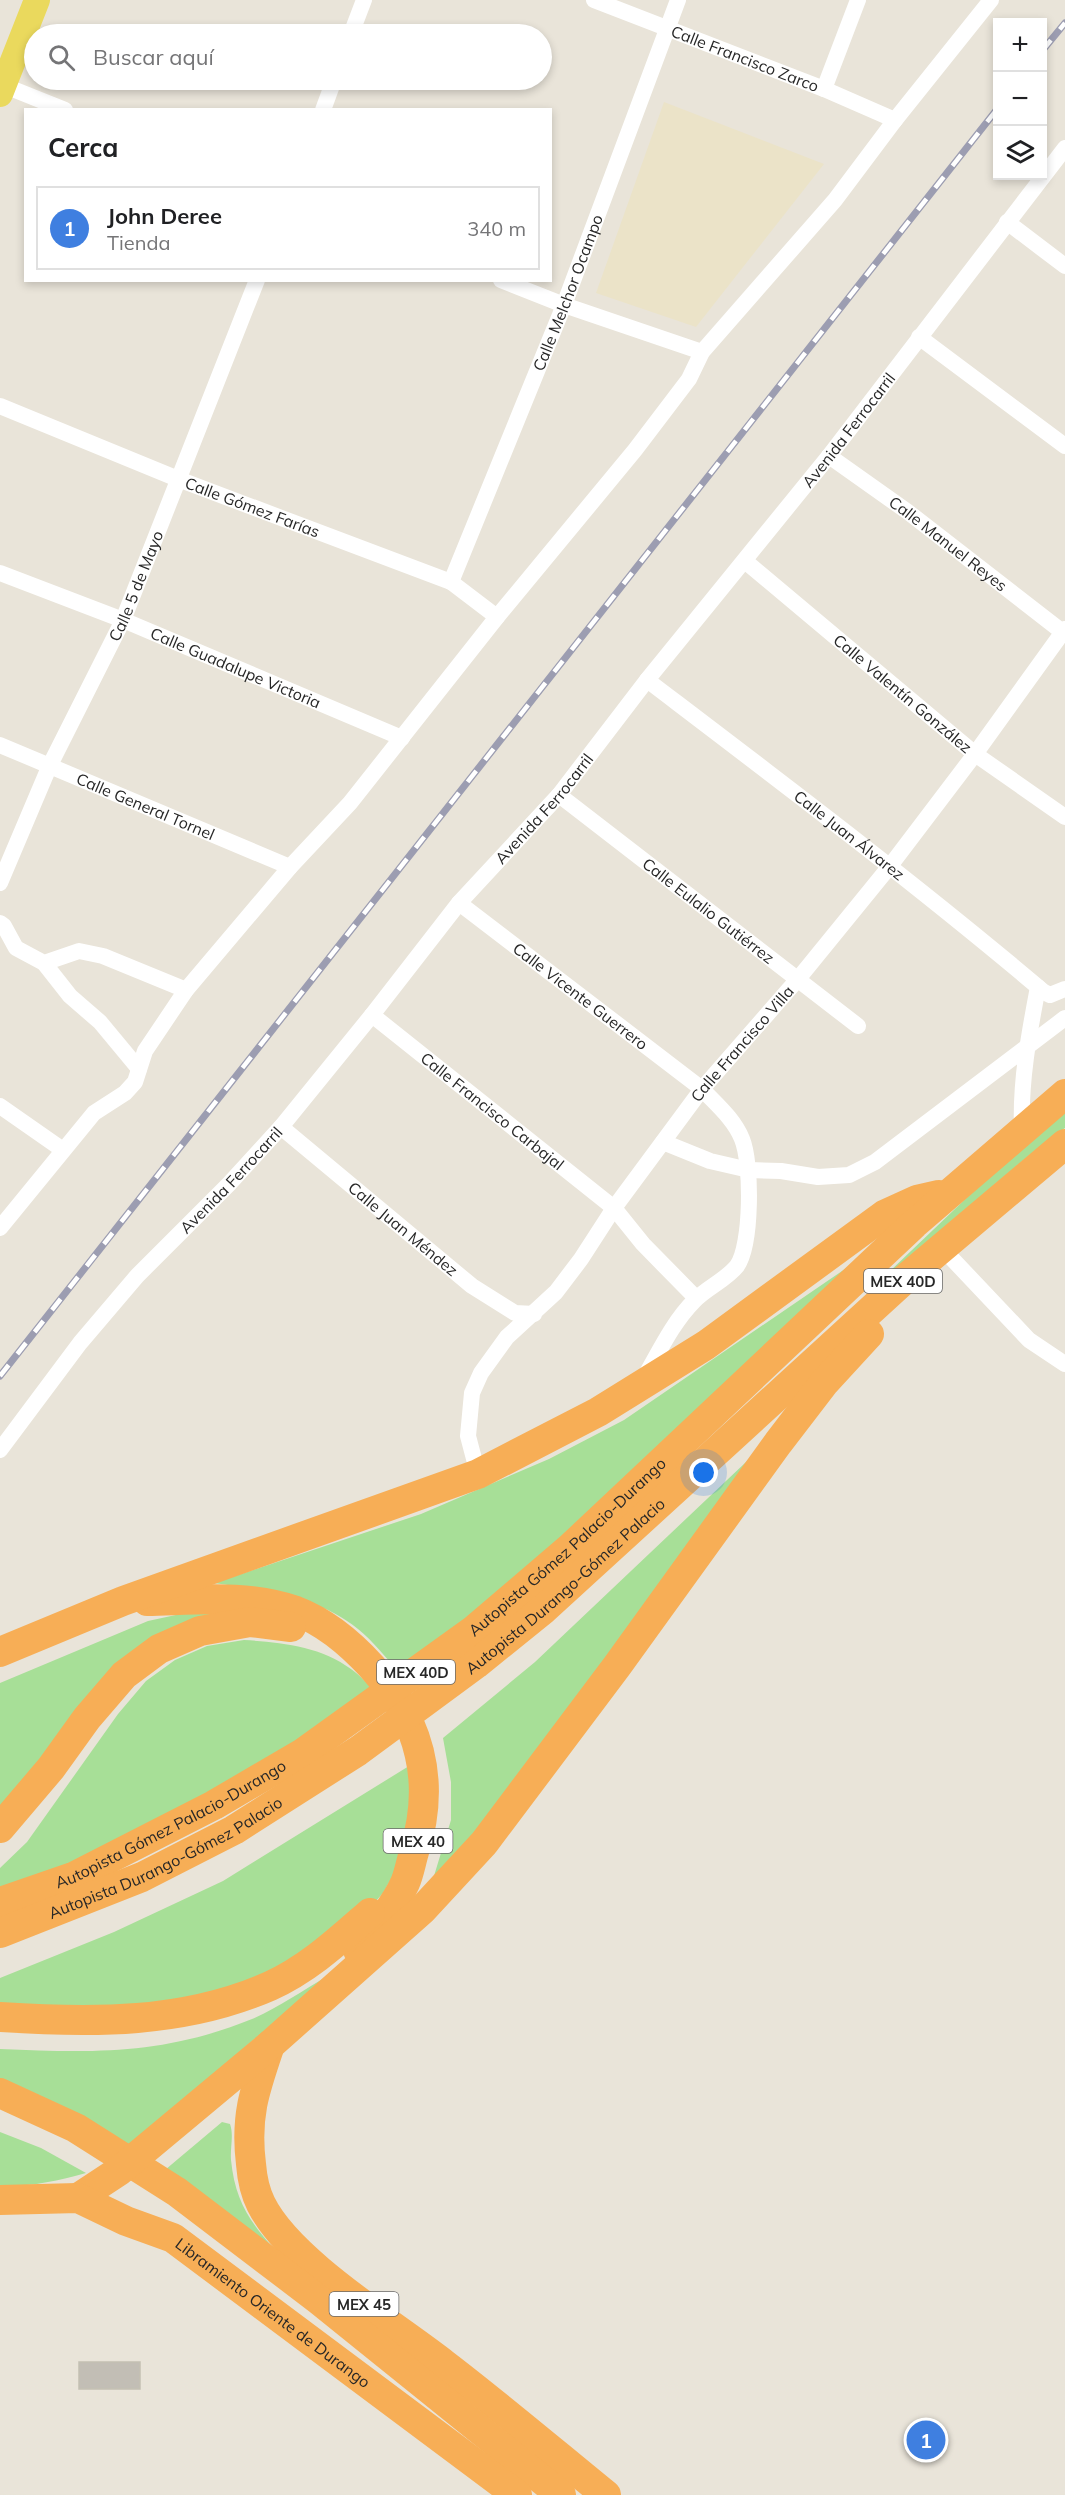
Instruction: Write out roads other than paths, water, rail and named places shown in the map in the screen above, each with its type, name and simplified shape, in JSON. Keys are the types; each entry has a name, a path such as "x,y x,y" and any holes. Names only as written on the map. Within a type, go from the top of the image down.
{"highway":[{"name":"Autopista Gómez Palacio-Durango","path":"0,1902 73,1877 214,1805 303,1753 474,1630 570,1548 772,1355 951,1192 1065,1094"},
{"name":"Autopista Durango-Gómez Palacio","path":"0,1933 142,1877 224,1835 358,1751 476,1664 544,1609 745,1423 941,1247 1065,1144"},
{"path":"123,1601 478,1474 598,1412 706,1345 884,1215 917,1200 951,1192"},
{"path":"299,2019 422,1910 484,1844 617,1666 778,1443 824,1383 887,1311 905,1279"},
{"name":"MEX 40","path":"0,1652 123,1601 244,1600 281,1606 315,1620 352,1646 382,1679 408,1720 420,1750 426,1783 424,1817 405,1883 369,1938 299,2019 270,2045 119,2171 78,2198"},
{"name":"MEX 40","path":"0,1828 51,1768 87,1718 124,1675 159,1649 200,1631 250,1622 297,1628 352,1646"},
{"path":"0,2018 67,2022 128,2021 226,2003 272,1985 308,1964 335,1944 405,1883"},
{"name":"MEX 45","path":"270,2045 253,2096 248,2143 252,2179 261,2204 280,2232 322,2271 444,2364 606,2495"},
{"path":"0,2094 76,2128 177,2192 319,2300 561,2495"},
{"name":"Libramiento Oriente de Durango","path":"0,2200 78,2198 126,2221 173,2238 518,2495"}],"main road":[{"path":"28,24 38,0"},
{"path":"1,88 24,33"}],"street":[{"path":"355,24 364,0"},
{"name":"Calle Francisco Zarco","path":"594,0 824,89 895,120"},
{"name":"Calle Melchor Ocampo","path":"451,582 564,305 678,0"},
{"path":"824,89 858,0"},
{"path":"0,1227 94,1113 126,1093 135,1082 145,1051 186,990 290,867 350,803 497,617 671,404 689,379 702,352 835,200 895,120 991,0"},
{"path":"1,88 59,108"},
{"path":"324,108 330,90"},
{"name":"Avenida Ferrocarril","path":"0,1450 80,1343 137,1276 229,1185 281,1127 459,903 559,795 647,680 829,456 1006,222 1065,148"},
{"path":"1006,222 1065,266"},
{"name":"Calle 5 de Mayo","path":"0,883 50,765 123,620 256,282"},
{"path":"506,282 564,305 702,352"},
{"path":"919,337 1065,446"},
{"name":"Calle Gómez Farías","path":"0,406 178,479 451,582 497,617"},
{"name":"Calle Manuel Reyes","path":"829,456 908,512 1064,632"},
{"name":"Calle Valentín González","path":"745,561 975,754 1065,817"},
{"name":"Calle Guadalupe Victoria","path":"0,573 123,620 402,738"},
{"name":"Calle Francisco Villa","path":"478,1474 468,1436 472,1393 481,1373 507,1337 534,1314 563,1283 614,1208 702,1089 798,979 890,866 1064,632"},
{"name":"Calle Juan Álvarez","path":"647,680 975,932 1043,991"},
{"name":"Calle General Tornel","path":"0,745 290,867"},
{"name":"Calle Eulalio Gutiérrez","path":"559,795 858,1026"},
{"name":"Calle Vicente Guerrero","path":"459,903 702,1089 729,1117 746,1152 749,1170 748,1213 741,1258 736,1267 696,1299 677,1321 639,1387"},
{"path":"0,923 16,948 44,963 70,996 100,1022 139,1069"},
{"path":"44,963 79,951 103,956 186,990"},
{"path":"1022,1130 1021,1105 1027,1045 1043,991 1065,989"},
{"name":"Calle Francisco Carbajal","path":"372,1015 614,1208 643,1244 696,1299"},
{"path":"663,1142 710,1161 749,1170 818,1177 849,1175 875,1162 1065,1018"},
{"path":"0,1106 63,1150"},
{"name":"Calle Juan Méndez","path":"281,1127 472,1286 515,1313 534,1314"},
{"path":"941,1247 1029,1340 1065,1364"}],"railway":[{"path":"1047,45 1065,23"},
{"path":"0,1376 993,114"}],"place":[{"name":"John Deree","path":"926,2440"}]}
